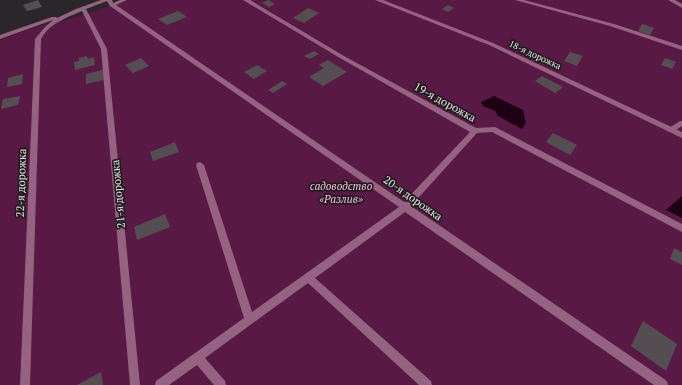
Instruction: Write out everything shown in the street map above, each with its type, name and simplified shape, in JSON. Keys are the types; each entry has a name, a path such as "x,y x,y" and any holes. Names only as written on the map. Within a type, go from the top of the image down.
{"street":[{"path":"0,37 83,8 124,0"},
{"name":"19-я дорожка","path":"246,0 342,58 475,131 493,129 682,228"},
{"name":"18-я дорожка","path":"378,0 491,44 682,135"},
{"path":"518,0 612,25 682,48"},
{"path":"671,0 682,6"},
{"name":"20-я дорожка","path":"109,2 663,385"},
{"name":"22-я дорожка","path":"25,385 38,39 42,30 56,20 83,8"},
{"name":"21-я дорожка","path":"83,8 104,48 135,385"},
{"path":"672,130 682,123"},
{"path":"160,385 405,207 475,131"},
{"path":"200,165 250,320"},
{"path":"308,277 426,385"},
{"path":"198,358 221,385"}],"green space":[{"name":"садоводство «Разлив»","path":"129,0 682,0 682,385 0,385 0,40 36,27 63,21"}],"shaded area":[{"path":"494,96 523,110 526,123 522,129 498,116 495,111 483,106 481,102"},
{"path":"682,196 682,218 666,210"}],"building":[{"path":"38,0 42,7 27,11 23,5"},
{"path":"268,0 275,4 269,7 262,3"},
{"path":"448,5 454,8 448,12 442,9"},
{"path":"308,8 319,13 304,23 293,18"},
{"path":"178,11 187,17 167,25 158,19"},
{"path":"642,24 654,28 650,35 638,31"},
{"path":"314,51 319,54 310,59 304,56"},
{"path":"570,52 583,56 577,66 564,61"},
{"path":"87,56 88,59 94,57 95,65 75,70 74,62 79,61 79,58"},
{"path":"141,58 149,66 133,73 125,65"},
{"path":"665,58 676,62 672,69 661,65"},
{"path":"328,60 347,72 323,86 309,77 324,68 319,65"},
{"path":"257,65 267,71 254,79 244,72"},
{"path":"103,70 104,80 86,84 86,74"},
{"path":"23,74 22,84 7,87 8,78"},
{"path":"542,76 563,87 555,93 535,81"},
{"path":"282,81 287,84 273,93 268,90"},
{"path":"20,96 18,105 1,109 3,99"},
{"path":"553,133 577,145 570,155 546,142"},
{"path":"175,142 179,152 153,161 150,152"},
{"path":"165,214 170,227 137,240 134,227"},
{"path":"674,248 682,252 682,265 670,259"},
{"path":"643,321 677,344 666,371 631,346"},
{"path":"101,372 103,385 77,385"}]}
